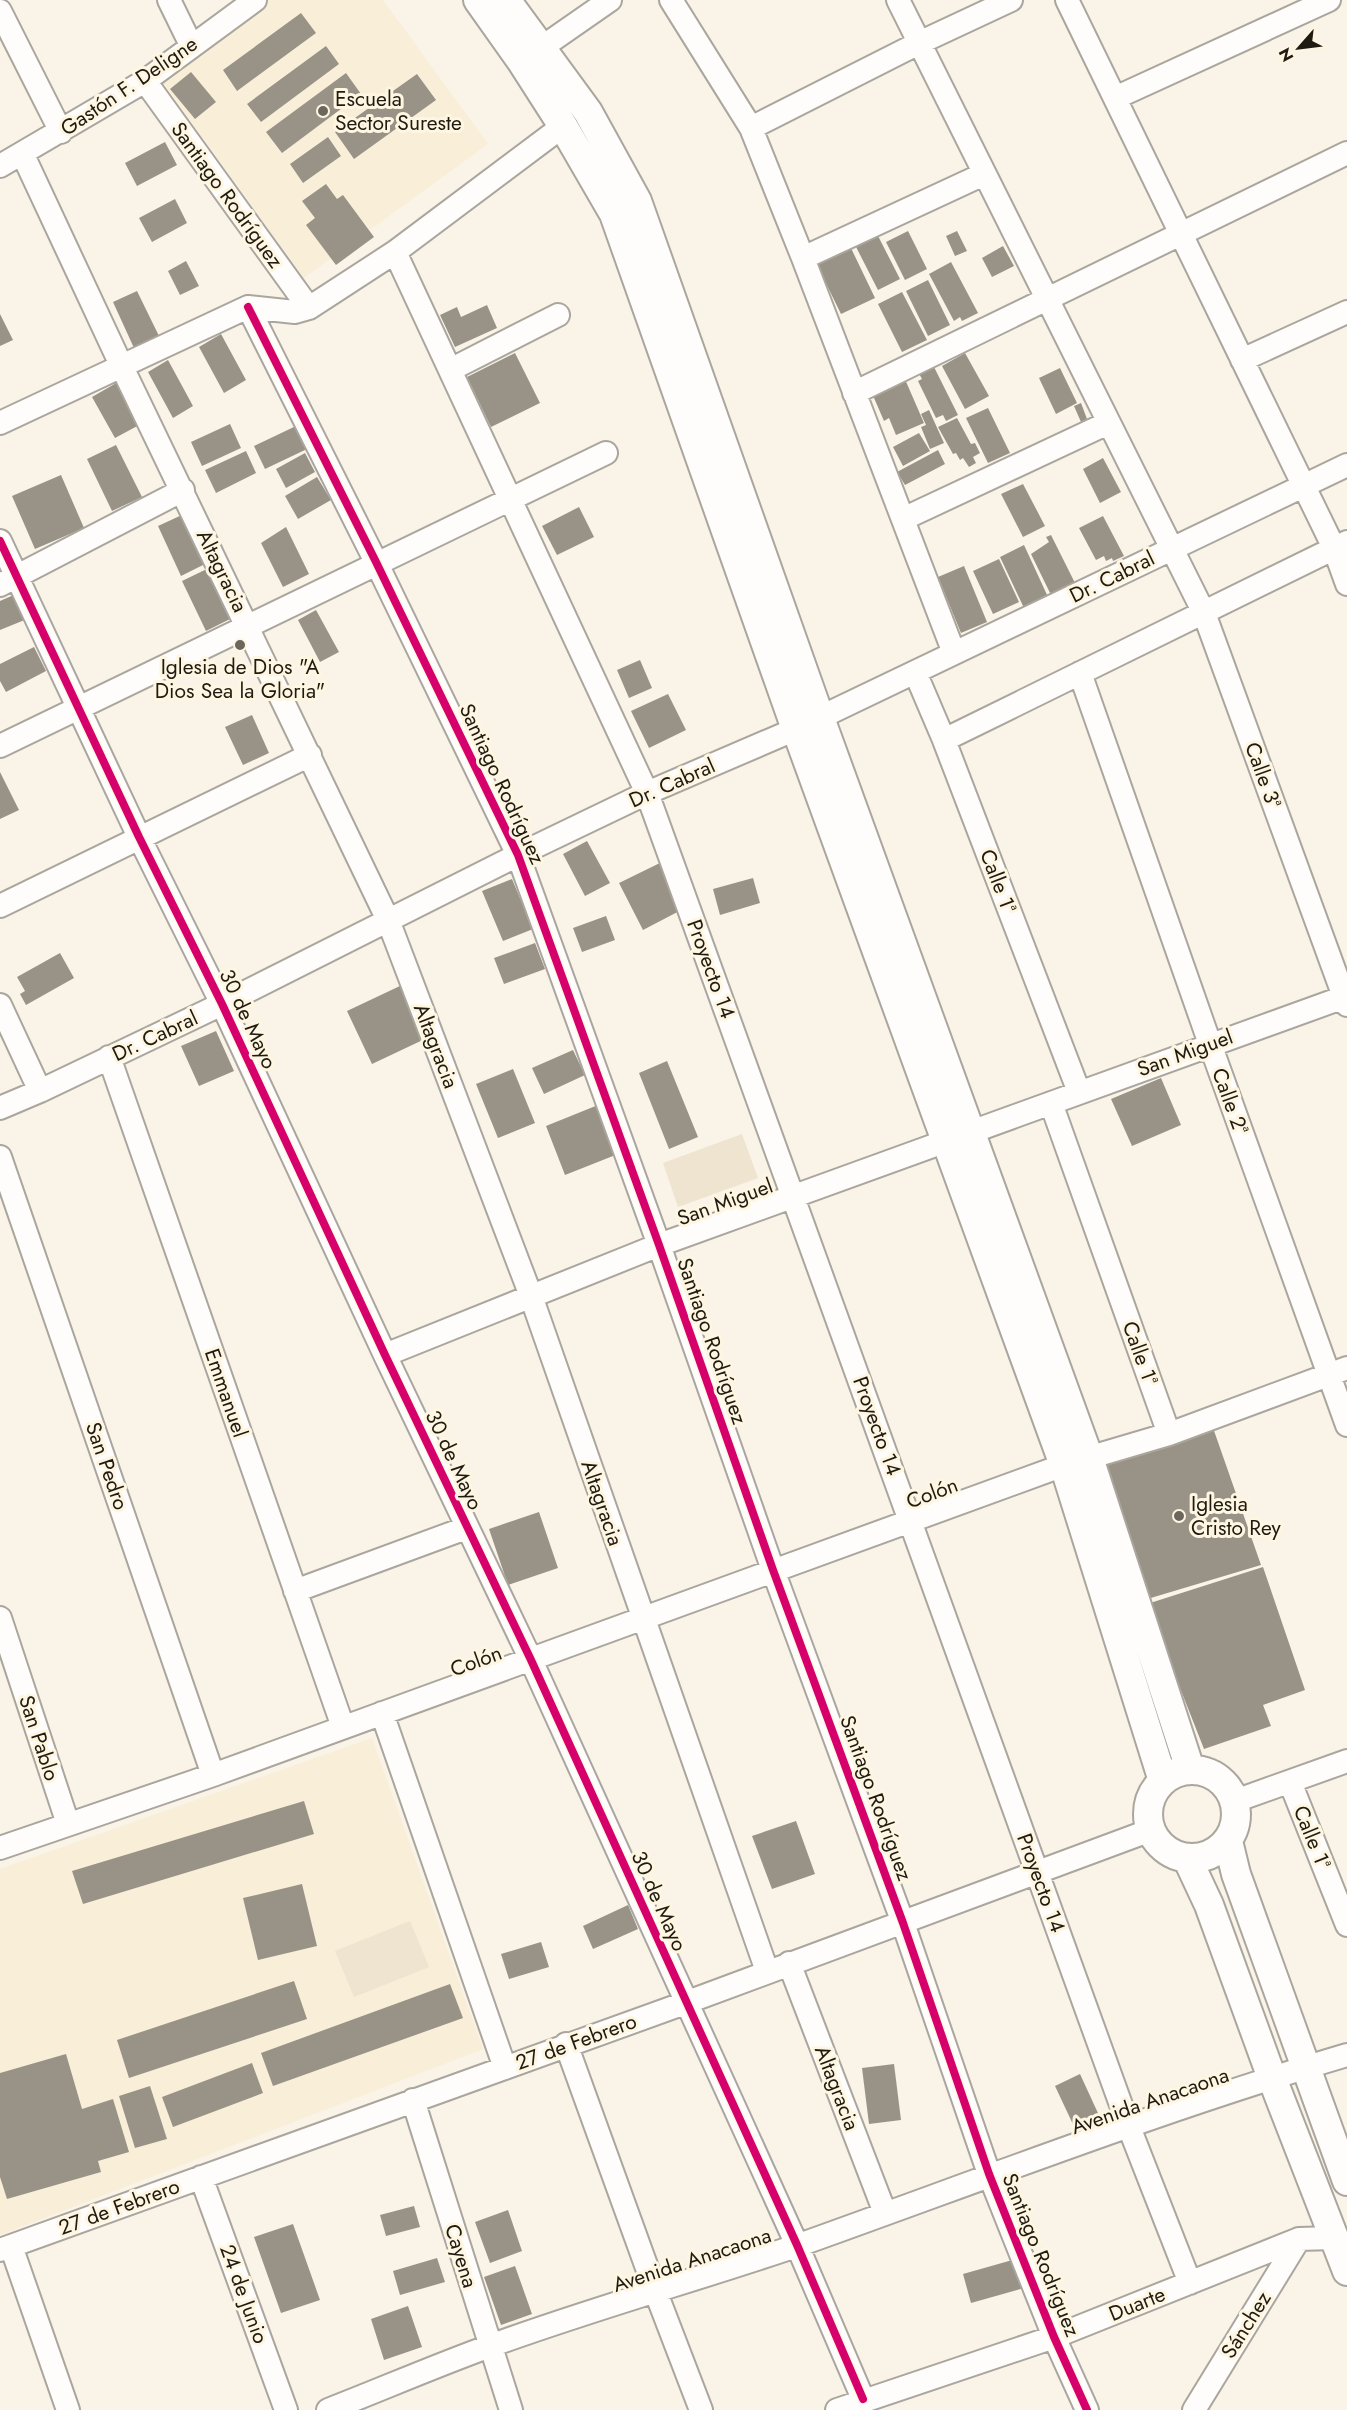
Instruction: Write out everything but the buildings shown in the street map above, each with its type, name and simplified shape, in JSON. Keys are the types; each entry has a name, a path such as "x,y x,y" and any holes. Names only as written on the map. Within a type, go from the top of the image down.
{"main road":[{"path":"478,0 522,62 563,126 614,214 808,724 1190,1769"},
{"path":"506,0 588,112 637,201 808,724"},
{"path":"1076,1462 1163,1781"},
{"path":"1190,1769 1209,1773 1225,1784 1235,1801 1236,1822 1228,1841 1216,1851 1202,1857 1187,1858 1165,1849 1151,1830 1148,1812 1152,1795 1163,1781 1175,1773 1190,1769"},
{"path":"1228,1841 1236,1874 1347,2181"},
{"path":"1187,1858 1209,1905 1272,2078 1347,2271"}],"street":[{"path":"169,0 191,45"},
{"name":"Gastón F. Deligne","path":"0,166 23,155 145,81 255,0"},
{"path":"541,48 610,0"},
{"name":"Calle 3ª","path":"898,0 1170,549 1204,613 1346,1000"},
{"path":"751,129 919,43 1011,0"},
{"path":"1067,0 1303,485 1341,545 1347,584"},
{"path":"1115,98 1329,0"},
{"path":"679,2 751,129 803,258 954,653"},
{"path":"0,11 61,132"},
{"name":"Santiago Rodríguez","path":"145,81 309,308"},
{"path":"0,423 248,307 295,312 309,308 395,252 563,126"},
{"path":"854,393 1347,153"},
{"name":"Altagracia","path":"23,155 122,367 388,920 531,1296 642,1619 768,1971"},
{"path":"803,258 984,174"},
{"name":"Proyecto 14","path":"395,252 647,793 1129,2127 1190,2283"},
{"name":"Santiago Rodríguez","path":"248,307 376,562 518,855 659,1245 772,1570 903,1923 989,2174 1054,2337 1087,2410"},
{"path":"1242,360 1347,312"},
{"path":"450,370 558,315"},
{"path":"903,519 1108,423"},
{"path":"0,746 376,562 606,453"},
{"name":"Dr. Cabral","path":"0,1108 222,1004 518,855 647,793 808,724 1347,465"},
{"path":"8,580 183,490"},
{"name":"30 de Mayo","path":"0,541 8,580 78,708 222,1004 466,1528 531,1660 797,2245 863,2399"},
{"path":"944,740 1341,545"},
{"name":"Calle 1ª","path":"915,672 944,740 1079,1092"},
{"name":"Calle 2ª","path":"1080,673 1210,1044 1338,1371 1347,1425"},
{"path":"0,906 310,755"},
{"name":"San Miguel","path":"385,1355 659,1245 1210,1044 1346,1000"},
{"path":"0,1005 40,1091"},
{"name":"Emmanuel","path":"109,1057 344,1727"},
{"name":"Calle 1ª","path":"1051,1103 1168,1434"},
{"name":"San Pedro","path":"0,1157 213,1775"},
{"name":"Colón","path":"0,1848 213,1775 911,1520 1076,1462 1168,1434 1338,1371"},
{"path":"295,1591 466,1528"},
{"name":"San Pablo","path":"0,1618 68,1824"},
{"path":"382,1713 505,2068"},
{"path":"1235,1801 1347,1761"},
{"name":"Calle 1ª","path":"1290,1782 1347,1925"},
{"name":"27 de Febrero","path":"6,2248 566,2044 685,2003 1151,1830"},
{"name":"Altagracia","path":"789,1963 885,2213"},
{"path":"566,2044 701,2410"},
{"name":"Avenida Anacaona","path":"328,2410 489,2346 797,2245 989,2174 1272,2078 1347,2055"},
{"name":"Cayena","path":"413,2100 489,2346 512,2410"},
{"name":"24 de Junio","path":"201,2177 286,2410"},
{"name":"Duarte","path":"837,2410 863,2399 1054,2337 1299,2239 1334,2238"},
{"name":"Sánchez","path":"1194,2410 1299,2239"},
{"path":"6,2248 68,2410"}],"shaded area":[{"name":"Escuela Sector Sureste","path":"269,0 383,0 488,144 304,278 159,77"},
{"path":"742,1134 758,1178 678,1207 663,1163"},
{"path":"372,1738 483,2049 0,2235 0,1869"},
{"path":"410,1921 429,1967 354,1997 335,1951"}],"cycle path":[{"path":"248,307 376,562 518,855 773,1570 903,1923 989,2174 1054,2337 1087,2410"},
{"path":"0,541 139,837 222,1004 385,1355 531,1660 797,2245 863,2399"}],"place":[{"name":"Escuela Sector Sureste","path":"323,111"},
{"name":"Iglesia de Dios \"A Dios Sea la Gloria\"","path":"240,645"},
{"name":"Iglesia Cristo Rey","path":"1179,1516"}]}
